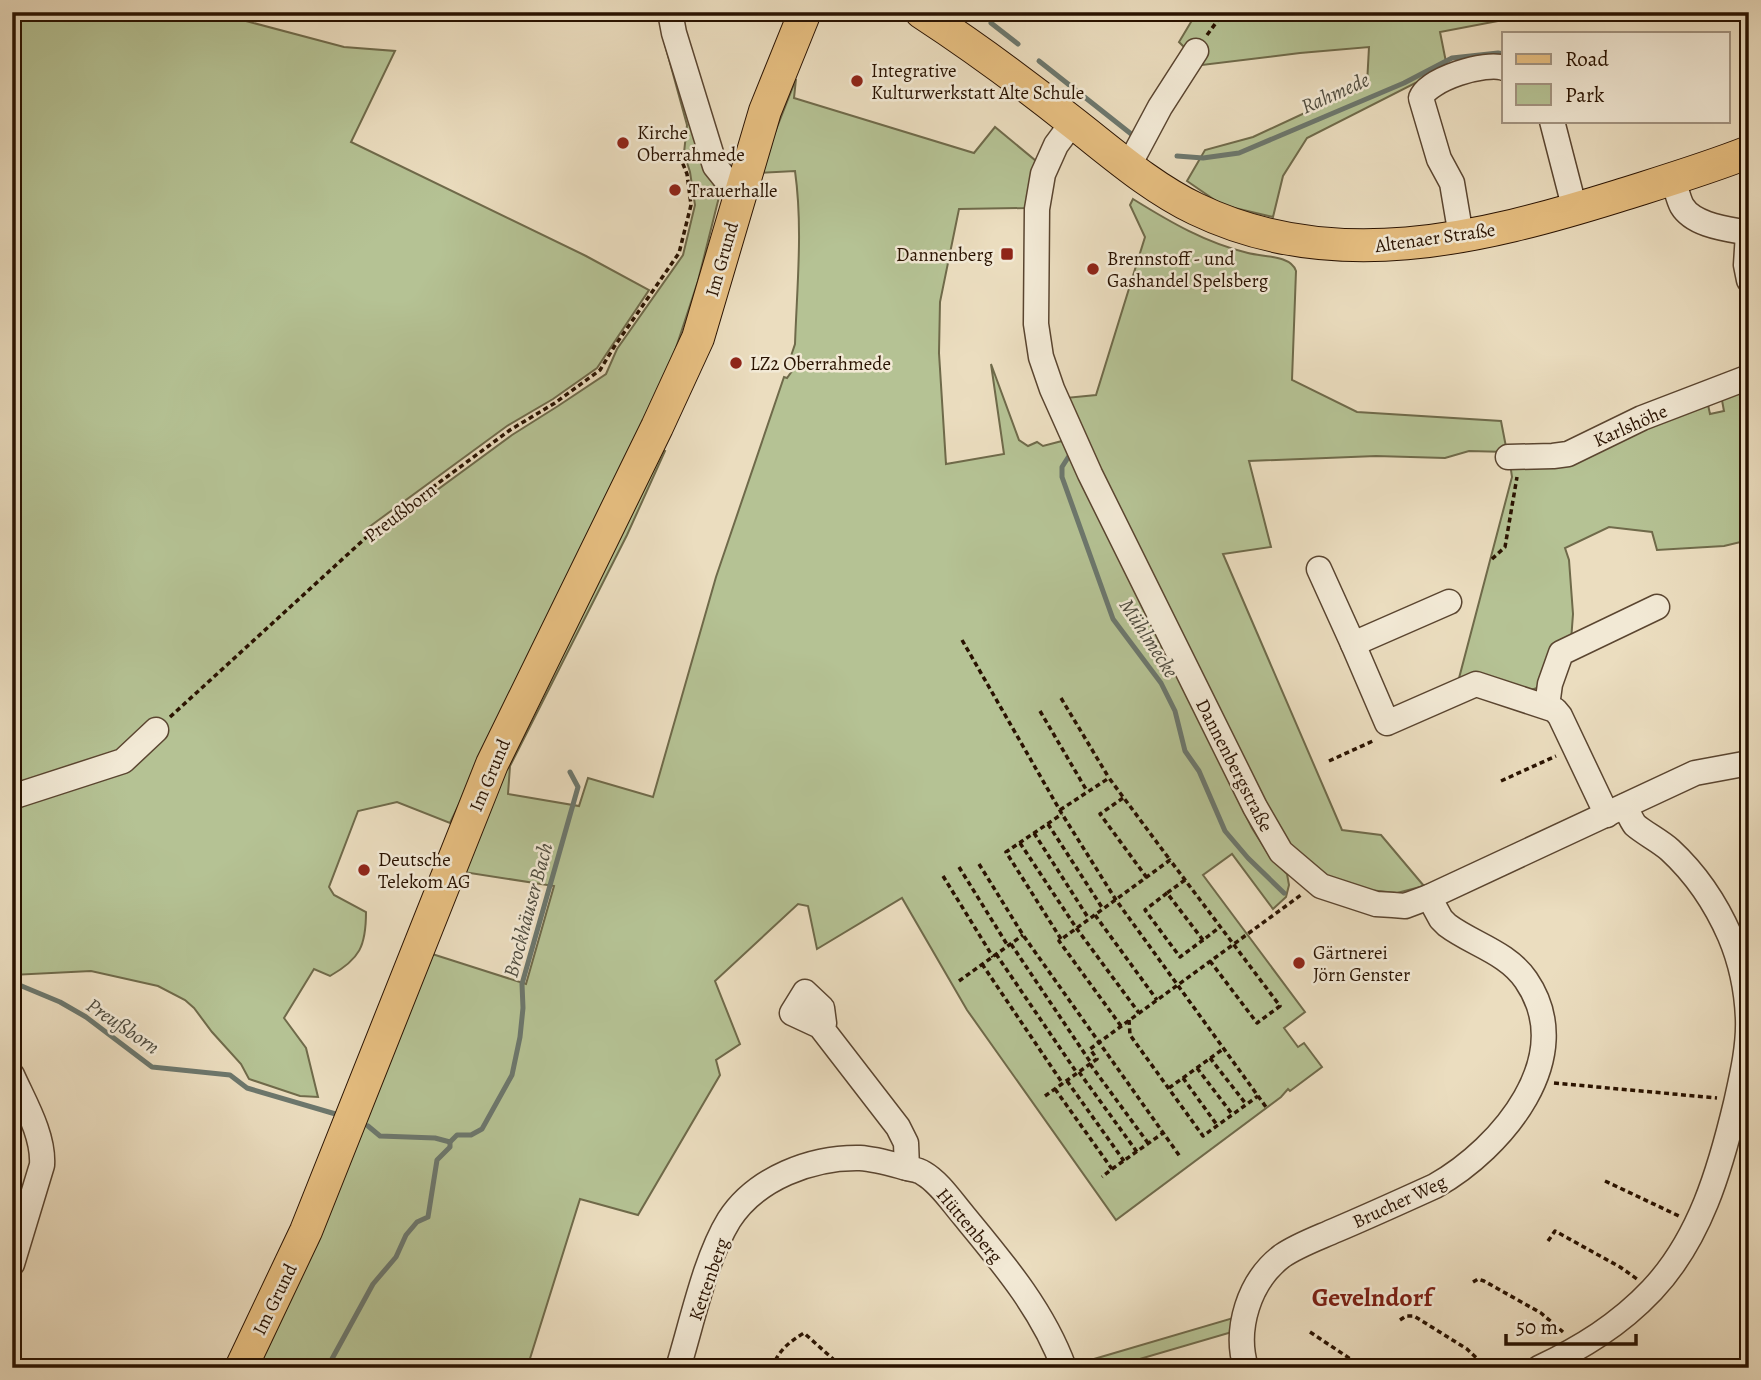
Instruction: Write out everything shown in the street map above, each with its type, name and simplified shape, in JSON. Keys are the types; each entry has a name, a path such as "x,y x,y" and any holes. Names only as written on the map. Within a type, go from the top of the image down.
{"main road":[{"name":"Altenaer Straße","path":"921,12 982,52 1128,167 1194,208 1242,229 1319,245 1376,246 1461,236 1575,209 1749,152"},
{"name":"Im Grund","path":"241,1368 306,1231 492,764 698,338 765,111 799,18"}],"street":[{"path":"670,12 715,166 727,181 742,186"},
{"path":"1128,167 1160,107 1196,51"},
{"path":"1461,236 1452,183 1439,159 1421,98 1429,88 1451,76 1481,67 1496,65 1502,67"},
{"name":"Dannenbergstraße","path":"1073,122 1056,145 1043,174 1037,209 1036,324 1041,357 1052,390 1090,474 1255,807 1281,852 1321,886 1376,904 1405,905 1429,897 1695,773 1749,763"},
{"path":"1551,122 1575,209"},
{"path":"1673,179 1682,206 1697,219 1748,233 1746,265 1749,280"},
{"name":"Karlshöhe","path":"1515,458 1569,454 1642,418 1749,377"},
{"path":"1319,569 1387,723 1476,684 1555,710 1574,747 1616,811 1669,849 1694,875 1718,911 1731,938 1746,994 1748,1022 1737,1097 1717,1176 1697,1224 1680,1254 1652,1290 1621,1319 1580,1348 1539,1368"},
{"path":"1353,644 1449,603"},
{"path":"1547,706 1550,684 1561,653 1657,607"},
{"path":"12,797 123,761 156,730"},
{"name":"Brucher Weg","path":"1246,1368 1242,1329 1248,1303 1259,1282 1276,1261 1299,1247 1454,1175 1493,1141 1535,1081 1543,1051 1544,1030 1536,1000 1525,979 1497,953 1447,925 1429,897"},
{"path":"820,1026 898,1127 906,1143 907,1168"},
{"path":"12,1075 43,1155 12,1264"},
{"name":"Kettenberg","path":"678,1368 715,1249 730,1219 752,1194 781,1176 825,1160 860,1158 907,1168"},
{"name":"Hüttenberg","path":"907,1168 924,1173 946,1194 1006,1268 1040,1316 1064,1368"}],"path":[{"path":"1196,51 1224,12"},
{"path":"1248,12 1256,16 1261,12"},
{"name":"Preußborn","path":"156,730 371,533 510,430 555,403 600,370 679,254 691,205 687,174 679,154"},
{"path":"1492,559 1505,547 1515,458"},
{"path":"962,640 1061,812 1116,900 1266,1107"},
{"path":"1061,698 1123,798 1280,1006 1257,1023 1210,961"},
{"path":"1040,711 1087,791"},
{"path":"1329,761 1391,733 1387,723"},
{"path":"1500,781 1574,747"},
{"path":"1062,939 1006,852 1048,824 1087,791 1109,778"},
{"path":"1123,798 1100,814 1147,877"},
{"path":"1048,824 1103,909"},
{"path":"1034,833 1090,919"},
{"path":"1020,843 1077,929 1139,1013"},
{"path":"1121,1026 1059,941 1170,860"},
{"path":"979,864 1023,935 1181,1158"},
{"path":"959,867 1009,945 1148,1143"},
{"path":"943,876 994,956 1137,1152"},
{"path":"1185,880 1145,910 1180,957 1221,927"},
{"path":"1045,1096 1097,1059 1090,1049 1099,1041 1317,883"},
{"path":"1167,893 1203,940"},
{"path":"1095,915 1157,1000"},
{"path":"959,981 1023,935"},
{"path":"982,964 1124,1161"},
{"path":"1129,1020 1130,1035 1203,1136 1258,1096"},
{"path":"1169,1088 1223,1049"},
{"path":"1210,1058 1246,1104"},
{"path":"1197,1068 1232,1115"},
{"path":"1183,1079 1217,1125"},
{"path":"1535,1081 1737,1097"},
{"path":"1055,1089 1112,1169"},
{"path":"1102,1177 1163,1133"},
{"path":"1605,1181 1697,1224"},
{"path":"1548,1241 1555,1231 1620,1267 1652,1290"},
{"path":"1473,1282 1478,1279 1484,1281 1541,1313 1580,1348"},
{"path":"1400,1320 1406,1315 1415,1316 1467,1349 1487,1368"},
{"path":"1310,1332 1364,1368"},
{"path":"772,1368 781,1350 804,1333 843,1368"}],"green space":[{"path":"12,12 227,12 227,16 344,47 395,51 351,142 586,256 649,290 597,368 553,399 507,426 369,527 373,537 512,435 606,374 617,349 683,255 695,205 684,153 687,125 664,41 710,176 720,193 698,281 670,366 450,823 397,802 358,811 329,887 334,895 366,912 363,943 348,964 330,976 314,969 284,1018 306,1048 318,1097 300,1096 249,1079 241,1064 194,1008 185,1000 158,986 91,971 12,975"},
{"path":"1197,12 1529,12 1524,16 1440,32 1447,67 1307,138 1283,176 1273,217 1222,205 1187,181 1205,150 1253,137 1367,84 1369,47 1202,65 1179,42"},
{"path":"796,79 794,98 974,153 995,127 1036,161 1026,208 959,209 940,302 939,353 946,464 1004,454 991,364 1019,440 1028,446 1037,442 1043,446 1062,441 1252,828 1271,858 1287,874 1289,885 1286,897 1273,909 1232,854 1203,875 1305,1012 1284,1028 1298,1047 1304,1043 1322,1067 1290,1091 1288,1089 1281,1097 1116,1220 967,1010 902,898 817,949 808,906 798,904 715,981 740,1044 716,1060 720,1075 638,1215 580,1199 527,1368 249,1368 426,952 526,984 554,886 457,871 661,449 665,451 627,535 510,766 508,794 579,806 588,778 653,797 716,577 784,377 787,378 797,364 790,359 795,344 799,257 795,171 759,173"},
{"path":"1133,199 1203,238 1248,253 1283,259 1293,266 1296,271 1292,380 1357,412 1501,421 1507,452 1469,451 1445,458 1376,456 1249,461 1271,547 1223,554 1342,830 1381,835 1424,886 1397,893 1369,890 1322,874 1287,846 1065,398 1096,395 1145,237 1130,205"},
{"path":"1749,384 1749,540 1724,546 1657,550 1652,532 1609,527 1565,548 1569,560 1573,614 1571,641 1540,687 1531,690 1458,682 1512,477 1510,463 1707,400 1710,414 1724,411 1721,395"},
{"path":"1233,1318 1232,1332 1109,1368 1078,1368 1077,1364"}],"waterway":[{"name":"Rahmede","path":"991,23 1018,44"},
{"name":"Rahmede","path":"1177,156 1203,158 1239,153 1404,83 1452,58 1502,54"},
{"name":"Rahmede","path":"1039,61 1135,137"},
{"name":"Mühlmecke","path":"1069,456 1062,467 1062,477 1113,619 1161,683 1175,711 1185,751 1199,771 1225,831 1284,893"},
{"name":"Brockhäuser Bach","path":"327,1368 373,1284 396,1257 406,1235 417,1222 428,1217 437,1160 457,1135 471,1135 482,1129 512,1075 520,1037 522,984 578,787 570,772"},
{"name":"Preußborn","path":"12,982 60,1002 86,1017 152,1067 230,1075 247,1088 339,1115"},
{"name":"Preußborn","path":"368,1126 380,1136 435,1138 450,1142"}],"place":[{"name":"Integrative Kulturwerkstatt Alte Schule","path":"857,81"},
{"name":"Kirche Oberrahmede","path":"623,143"},
{"name":"Trauerhalle","path":"675,190"},
{"name":"Dannenberg","path":"1007,254"},
{"name":"Brennstoff - und Gashandel Spelsberg","path":"1093,269"},
{"name":"LZ2 Oberrahmede","path":"736,363"},
{"name":"Deutsche Telekom AG","path":"364,870"},
{"name":"Gärtnerei Jörn Genster","path":"1299,963"}],"district":[{"name":"Gevelndorf","path":"1372,1297"}]}
